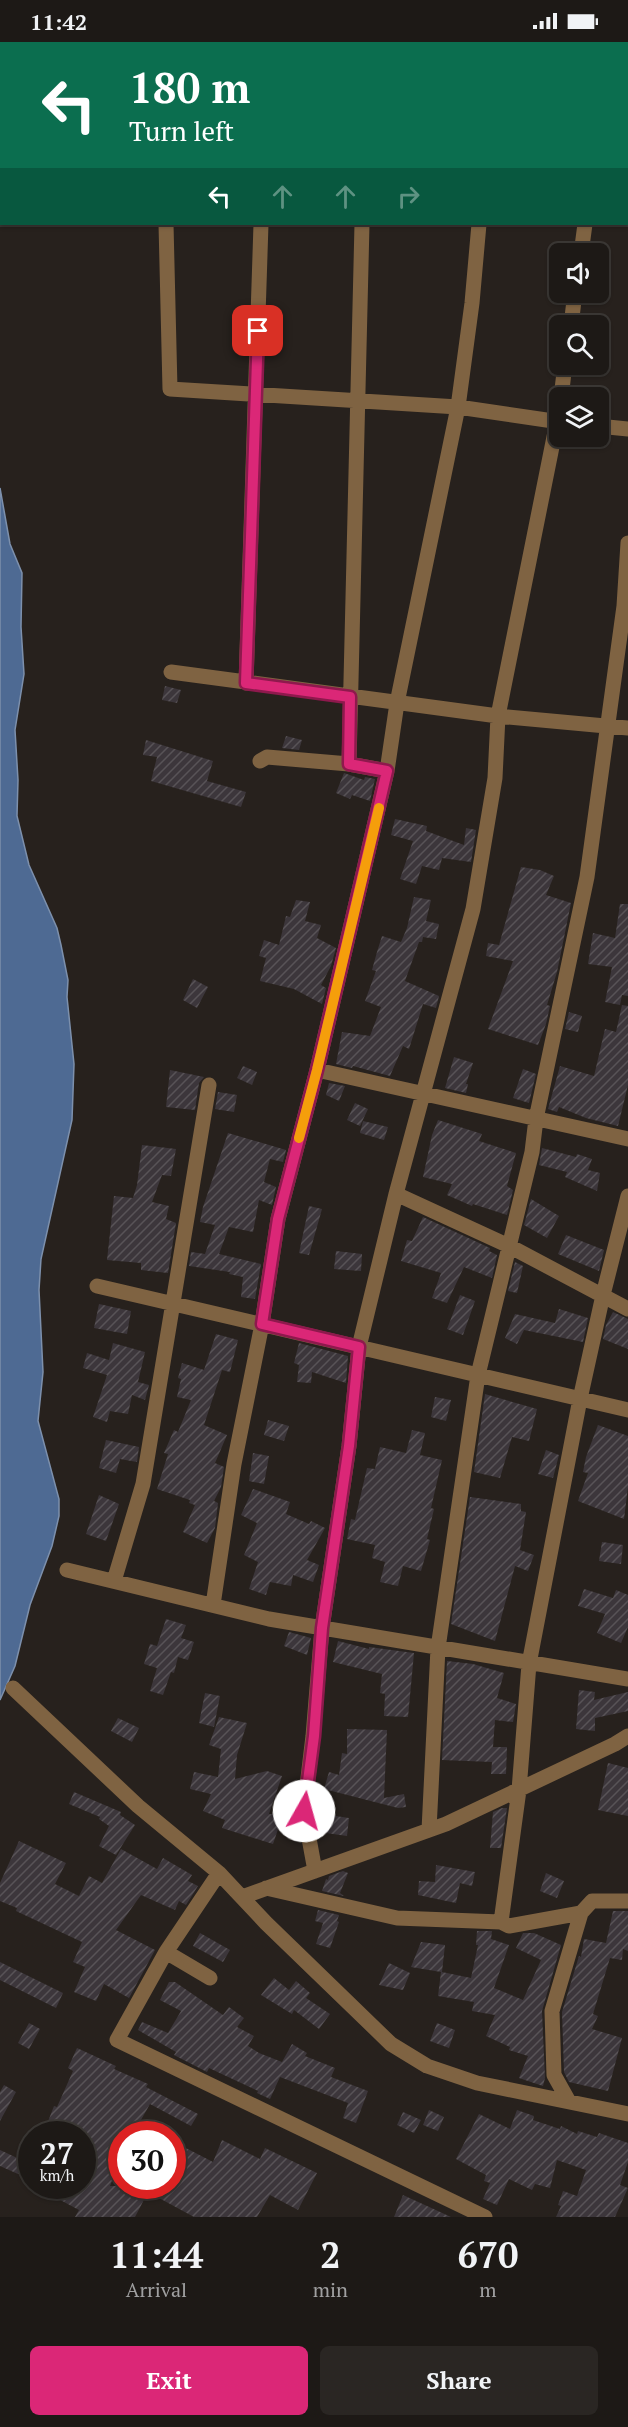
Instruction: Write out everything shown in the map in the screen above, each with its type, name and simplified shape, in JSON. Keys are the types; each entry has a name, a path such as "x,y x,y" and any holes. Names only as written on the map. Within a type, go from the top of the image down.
{"street":[{"path":"166,225 170,389 458,407 549,416"},
{"path":"246,683 261,225"},
{"path":"349,764 362,225"},
{"path":"213,1605 234,1464 262,1324 278,1219 317,1070 387,771 397,704 458,407 472,303 479,225"},
{"path":"582,243 585,225"},
{"path":"609,427 628,429"},
{"path":"315,1871 304,1811 314,1736 322,1628 349,1446 359,1347 396,1194 473,909 495,778 498,716 553,447"},
{"path":"429,1830 438,1648 478,1375 532,1152 536,1119 587,877 624,606 628,543"},
{"path":"171,672 397,704 628,728"},
{"path":"260,761 267,757 349,764 387,771"},
{"path":"317,1070 628,1139"},
{"path":"114,1581 143,1484 209,1085"},
{"path":"396,1194 509,1246 628,1309"},
{"path":"501,1922 519,1790 529,1664 580,1399 628,1196"},
{"path":"98,1286 628,1410"},
{"path":"67,1570 322,1628 628,1680"},
{"path":"13,1688 138,1806 219,1874 391,2044 427,2066 477,2083 628,2114"},
{"path":"242,1897 429,1830 519,1790 628,1736"},
{"path":"219,1874 166,1952 117,2040 485,2217"},
{"path":"266,1888 397,1918 501,1922 509,1926 581,1913"},
{"path":"568,2100 554,2075 552,2011 581,1913 592,1901 628,1900"},
{"path":"166,1952 210,1978"}],"water":[{"path":"0,488 10,544 22,573 21,627 24,674 15,730 18,780 17,816 29,865 57,928 61,945 68,980 67,997 74,1064 72,1120 41,1259 39,1290 43,1372 38,1421 59,1499 59,1516 52,1546 30,1605 15,1666 0,1700"}],"building":[{"path":"165,686 181,690 177,703 162,700"},
{"path":"286,736 302,740 299,750 282,748"},
{"path":"146,740 213,761 207,781 246,792 241,807 151,781 157,757 143,755"},
{"path":"344,773 364,780 365,777 375,779 370,801 352,795 350,799 336,793"},
{"path":"395,819 427,826 426,831 464,845 466,828 476,830 471,862 442,858 439,870 422,866 416,884 400,879 413,841 391,835"},
{"path":"521,867 540,870 554,876 546,895 571,903 557,972 547,1005 550,1006 546,1024 538,1045 488,1029 513,961 486,956 488,943 499,945"},
{"path":"414,897 431,900 426,921 439,924 436,939 423,937 422,942 419,942 405,981 439,996 436,1008 423,1004 409,1049 403,1046 390,1076 336,1064 342,1032 370,1036 381,1007 365,1001 376,971 372,970 382,936 401,942 407,928"},
{"path":"296,900 310,902 305,921 321,925 317,938 336,948 331,966 321,985 326,988 322,1004 294,989 260,981 266,958 259,956 264,940 279,945 286,916 290,917"},
{"path":"620,904 628,904 628,996 622,995 620,1005 605,1002 612,967 588,964 593,933 615,938"},
{"path":"193,979 208,987 197,1008 183,1000"},
{"path":"622,1005 628,1006 628,1085 618,1126 586,1118 559,1107 557,1112 548,1109 560,1066 594,1076 605,1029 616,1032"},
{"path":"569,1012 582,1016 578,1032 565,1029"},
{"path":"454,1057 473,1063 466,1084 468,1084 466,1093 445,1088"},
{"path":"243,1066 257,1072 252,1085 237,1078"},
{"path":"523,1069 536,1074 529,1103 513,1098"},
{"path":"170,1070 204,1077 199,1083 195,1110 166,1107"},
{"path":"329,1083 345,1086 339,1101 326,1095"},
{"path":"218,1092 237,1095 234,1112 215,1109"},
{"path":"355,1103 368,1109 360,1126 347,1120"},
{"path":"438,1120 482,1134 479,1141 516,1153 507,1186 513,1190 507,1215 473,1204 472,1206 447,1195 452,1184 423,1177 432,1135"},
{"path":"363,1121 388,1127 384,1140 360,1133"},
{"path":"228,1133 286,1150 283,1162 270,1159 264,1182 276,1187 272,1205 259,1200 253,1232 229,1227 219,1254 261,1264 255,1299 241,1297 243,1277 229,1274 230,1272 189,1266 191,1252 205,1254 215,1225 200,1222"},
{"path":"142,1145 176,1149 171,1176 162,1175 152,1202 169,1206 166,1219 176,1223 168,1273 141,1270 141,1263 107,1260 114,1196 133,1198"},
{"path":"542,1148 592,1159 588,1170 600,1173 597,1191 565,1177 567,1172 539,1165"},
{"path":"531,1199 559,1216 547,1238 524,1225"},
{"path":"309,1206 322,1209 309,1255 299,1253"},
{"path":"423,1217 490,1248 489,1251 497,1255 492,1278 464,1267 447,1303 432,1298 441,1273 401,1261 407,1240 412,1241"},
{"path":"566,1235 604,1250 599,1271 558,1254"},
{"path":"336,1251 362,1254 361,1271 334,1269"},
{"path":"515,1262 523,1266 517,1293 508,1291"},
{"path":"460,1295 475,1301 463,1335 447,1329"},
{"path":"99,1304 131,1311 127,1334 94,1328"},
{"path":"559,1309 588,1318 583,1342 524,1330 517,1344 505,1338 515,1314 555,1323"},
{"path":"613,1312 628,1319 628,1349 603,1339 606,1325"},
{"path":"216,1334 238,1340 230,1372 222,1370 204,1425 227,1435 215,1463 224,1467 221,1487 214,1501 218,1503 215,1528 207,1543 183,1532 195,1505 189,1503 190,1500 157,1489 168,1454 164,1453 174,1430 178,1432 191,1400 177,1397 182,1363 204,1370"},
{"path":"113,1343 145,1352 138,1382 149,1385 145,1400 132,1395 128,1414 110,1411 107,1422 93,1417 107,1375 83,1368 87,1353 109,1360"},
{"path":"299,1343 348,1356 346,1383 312,1372 311,1383 297,1382 299,1365 294,1363"},
{"path":"485,1394 537,1409 529,1441 512,1437 500,1478 474,1472"},
{"path":"435,1397 451,1400 446,1421 431,1417"},
{"path":"268,1420 289,1426 284,1441 264,1435"},
{"path":"598,1425 628,1436 628,1487 624,1519 578,1501 588,1473 583,1472 586,1457"},
{"path":"412,1430 425,1433 420,1455 442,1460 431,1508 434,1509 427,1539 430,1540 421,1571 403,1566 398,1586 380,1582 385,1562 372,1558 375,1545 347,1539 351,1519 355,1520 367,1468 375,1469 380,1447 406,1453"},
{"path":"106,1440 139,1447 137,1462 120,1459 116,1473 99,1468"},
{"path":"546,1450 559,1455 553,1478 538,1474"},
{"path":"253,1453 269,1456 264,1484 249,1481"},
{"path":"253,1489 290,1502 286,1514 309,1524 311,1521 325,1528 307,1560 319,1565 313,1582 293,1575 291,1586 270,1582 266,1595 249,1589 258,1562 244,1555 257,1523 241,1515"},
{"path":"99,1495 119,1504 106,1541 86,1534"},
{"path":"470,1497 521,1504 521,1511 526,1512 520,1550 534,1555 528,1571 515,1566 495,1641 451,1624"},
{"path":"602,1542 623,1545 621,1564 599,1561"},
{"path":"584,1589 613,1598 616,1590 628,1595 628,1627 621,1643 597,1633 605,1614 578,1606"},
{"path":"166,1619 186,1625 181,1638 194,1642 188,1660 178,1657 174,1673 171,1672 163,1695 150,1691 157,1668 144,1664 150,1644 157,1646"},
{"path":"289,1632 311,1638 307,1655 284,1646"},
{"path":"338,1641 369,1649 369,1647 414,1653 408,1717 384,1716 385,1694 380,1693 382,1674 333,1662"},
{"path":"447,1661 473,1664 504,1673 497,1698 516,1704 513,1722 495,1720 493,1747 507,1747 506,1774 491,1774 492,1762 442,1760"},
{"path":"579,1690 595,1692 594,1700 628,1692 628,1711 595,1718 595,1731 576,1729"},
{"path":"205,1693 220,1696 214,1727 199,1723"},
{"path":"219,1717 247,1723 237,1755 235,1779 267,1771 282,1776 269,1814 283,1815 273,1844 222,1828 225,1820 203,1811 211,1794 190,1789 194,1772 218,1777 221,1749 209,1745"},
{"path":"118,1718 139,1728 132,1742 111,1731"},
{"path":"347,1729 387,1730 384,1798 404,1794 406,1807 398,1808 324,1789 329,1772 339,1775 342,1753 347,1754"},
{"path":"608,1763 628,1768 628,1816 598,1810"},
{"path":"74,1792 121,1812 120,1815 135,1825 116,1855 99,1846 109,1826 99,1819 100,1817 69,1804"},
{"path":"507,1808 501,1848 490,1848 493,1812"},
{"path":"329,1815 349,1818 347,1836 326,1833"},
{"path":"19,1841 66,1863 55,1884 79,1896 89,1876 102,1883 121,1849 157,1869 163,1858 192,1875 188,1881 198,1886 186,1905 179,1901 175,1910 141,1895 116,1930 155,1950 129,1998 104,1984 96,2001 74,1992 85,1967 73,1962 82,1942 0,1901 0,1883"},
{"path":"436,1865 475,1872 472,1886 460,1883 456,1903 418,1895 419,1881 435,1882"},
{"path":"343,1871 348,1873 340,1893 344,1896 322,1891 329,1876"},
{"path":"546,1873 564,1881 557,1898 540,1891"},
{"path":"318,1910 339,1915 337,1921 339,1922 330,1948 316,1944 323,1923 315,1921"},
{"path":"613,1911 628,1911 628,1951 623,1949 622,1960 610,1958 593,2014 598,2016 592,2029 622,2038 608,2091 569,2082 564,2072 562,2012 579,1956 581,1957 584,1939 606,1943"},
{"path":"477,1931 492,1931 491,1939 509,1945 494,1988 523,2000 541,1960 516,1948 523,1933 534,1933 561,1945 542,2011 545,2078 543,2086 519,2078 528,2056 509,2050 510,2047 486,2036 495,2015 472,2011 474,2002 438,1996 441,1972 411,1967 421,1942 445,1945 442,1972 471,1978 478,1945 476,1945"},
{"path":"200,1933 230,1950 223,1962 193,1946"},
{"path":"0,1962 63,1993 56,2008 0,1980"},
{"path":"389,1963 410,1973 403,1990 379,1985"},
{"path":"274,1978 289,1990 296,1981 310,1993 306,1998 330,2014 319,2029 294,2010 292,2014 261,1995"},
{"path":"169,1982 175,1982 223,2015 229,2007 244,2018 237,2027 254,2036 248,2046 259,2053 282,2062 292,2044 307,2053 305,2056 335,2068 331,2077 368,2091 356,2123 343,2118 348,2103 280,2077 270,2099 209,2068 207,2072 174,2055 176,2052 138,2030 142,2022 168,2033 181,2011 160,2000"},
{"path":"29,2023 40,2029 29,2049 18,2043"},
{"path":"437,2023 455,2030 449,2048 430,2041"},
{"path":"77,2048 116,2066 114,2069 148,2084 146,2087 198,2114 191,2126 186,2121 182,2121 150,2104 140,2121 108,2121 108,2199 144,2199 135,2217 75,2217 79,2210 58,2199 96,2199 96,2121 48,2121 73,2071 68,2068"},
{"path":"4,2085 16,2092 0,2121 0,2092"},
{"path":"429,2110 444,2117 438,2131 423,2125"},
{"path":"517,2110 534,2116 533,2120 560,2129 561,2126 577,2134 578,2131 597,2137 599,2133 628,2143 628,2162 620,2185 628,2188 615,2217 556,2217 561,2206 558,2205 563,2191 577,2196 586,2170 557,2160 550,2188 535,2184 532,2190 509,2179 497,2205 483,2199 490,2183 484,2181 486,2175 456,2159 479,2114 510,2129"},
{"path":"403,2112 421,2120 414,2133 397,2125"},
{"path":"222,2140 260,2159 265,2148 317,2173 298,2210 270,2195 257,2217 194,2217 161,2199 186,2199 186,2148 213,2162"},
{"path":"0,2150 18,2158 18,2174 0,2166"},
{"path":"403,2195 451,2217 394,2217"}],"slow traffic":[{"path":"299,1138 379,808"}],"route":[{"path":"258,331 246,683 350,697 349,764 387,771 317,1070 278,1219 262,1324 359,1347 349,1446 322,1628 314,1736 304,1811"}]}
